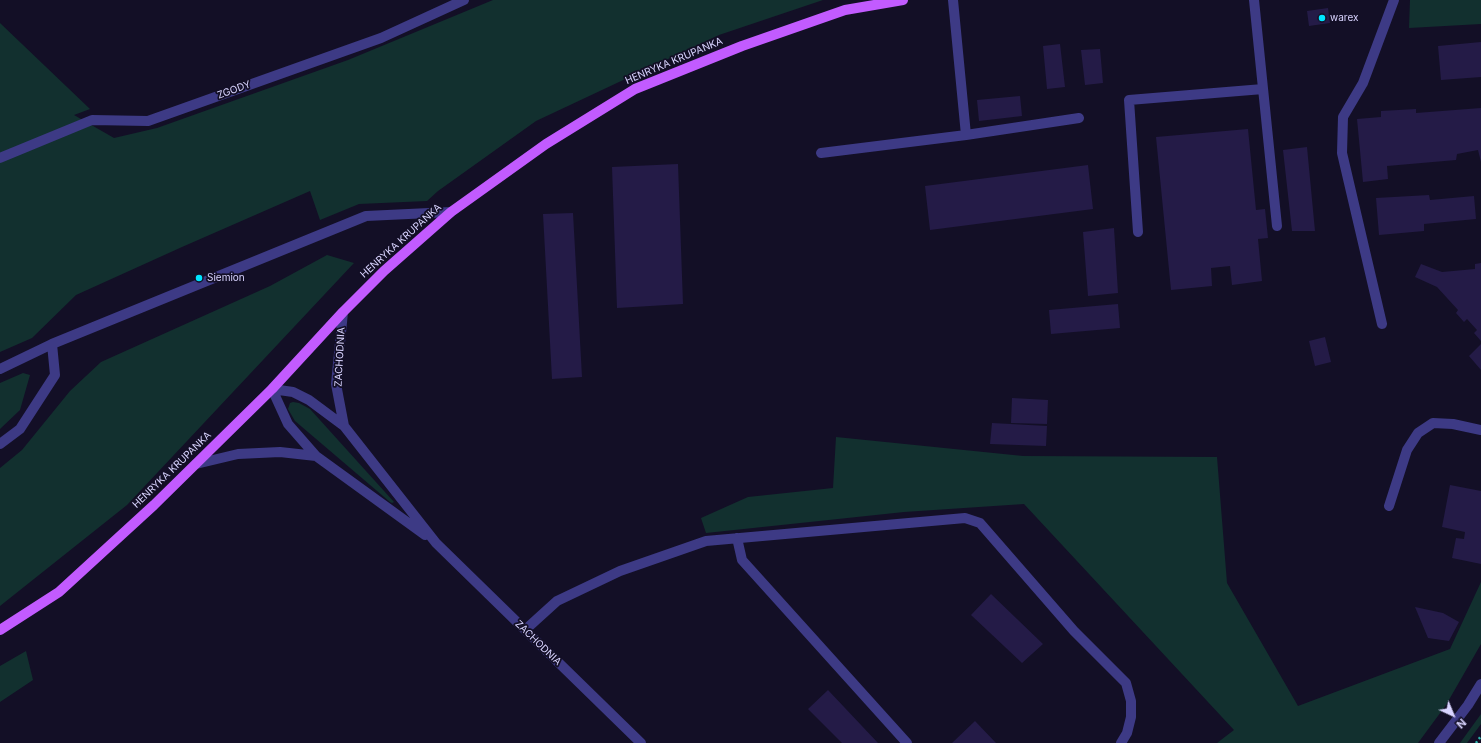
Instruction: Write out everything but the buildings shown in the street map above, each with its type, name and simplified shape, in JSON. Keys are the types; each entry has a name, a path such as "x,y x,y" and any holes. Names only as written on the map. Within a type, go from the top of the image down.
{"main road":[{"name":"HENRYKA KRUPANKA","path":"0,630 59,592 154,505 272,389 343,312 384,271 452,212 546,144 635,89 742,46 845,10 903,0"}],"street":[{"name":"ZGODY","path":"0,158 92,120 148,121 381,38 464,0"},
{"path":"953,0 966,135"},
{"path":"1254,0 1277,226"},
{"path":"1382,324 1342,153 1343,117 1363,83 1394,0"},
{"path":"1138,232 1129,100 1263,89"},
{"path":"821,154 966,135 1079,118"},
{"path":"0,369 52,344 366,216 452,212"},
{"name":"ZACHODNIA","path":"343,312 336,384 344,426"},
{"path":"0,444 20,429 54,375 52,344"},
{"name":"ZACHODNIA","path":"272,389 293,392 303,397 344,426 436,543 641,743"},
{"name":"ZACHODNIA","path":"272,389 288,424 316,456 436,543"},
{"path":"1389,506 1407,450 1418,433 1434,423 1453,424 1481,430"},
{"name":"ZACHODNIA","path":"196,464 238,454 280,452 316,456"},
{"path":"525,630 557,601 620,571 706,541 965,518 980,523 1074,631 1126,683 1132,701 1131,717 1126,733 1120,743"},
{"path":"737,538 742,560 906,743"},
{"path":"1439,743 1468,705 1481,684"}],"path":[{"path":"1476,743 1481,736"}],"green space":[{"path":"493,0 823,0 719,35 536,121 438,191 427,201 359,204 320,220 310,191 76,295 32,338 0,352 0,23 90,109 74,115 114,138 157,128 348,60"},
{"path":"1410,0 1481,0 1481,24 1409,28"},
{"path":"327,255 354,263 127,505 0,606 0,468 22,450 70,391 101,362 270,286"},
{"path":"23,373 30,375 20,410 0,429 0,383"},
{"path":"290,403 299,403 310,409 394,502 390,502 295,421 288,409"},
{"path":"836,437 1023,456 1217,457 1227,583 1298,706 1450,649 1481,582 1481,644 1446,705 1418,743 1217,743 1234,730 1024,504 904,512 706,533 701,518 748,497 833,488"},
{"path":"26,651 33,680 0,702 0,666"},
{"path":"1481,714 1481,724 1467,743 1460,743"}],"place":[{"name":"warex","path":"1322,18"},
{"name":"Siemion","path":"199,278"}]}
